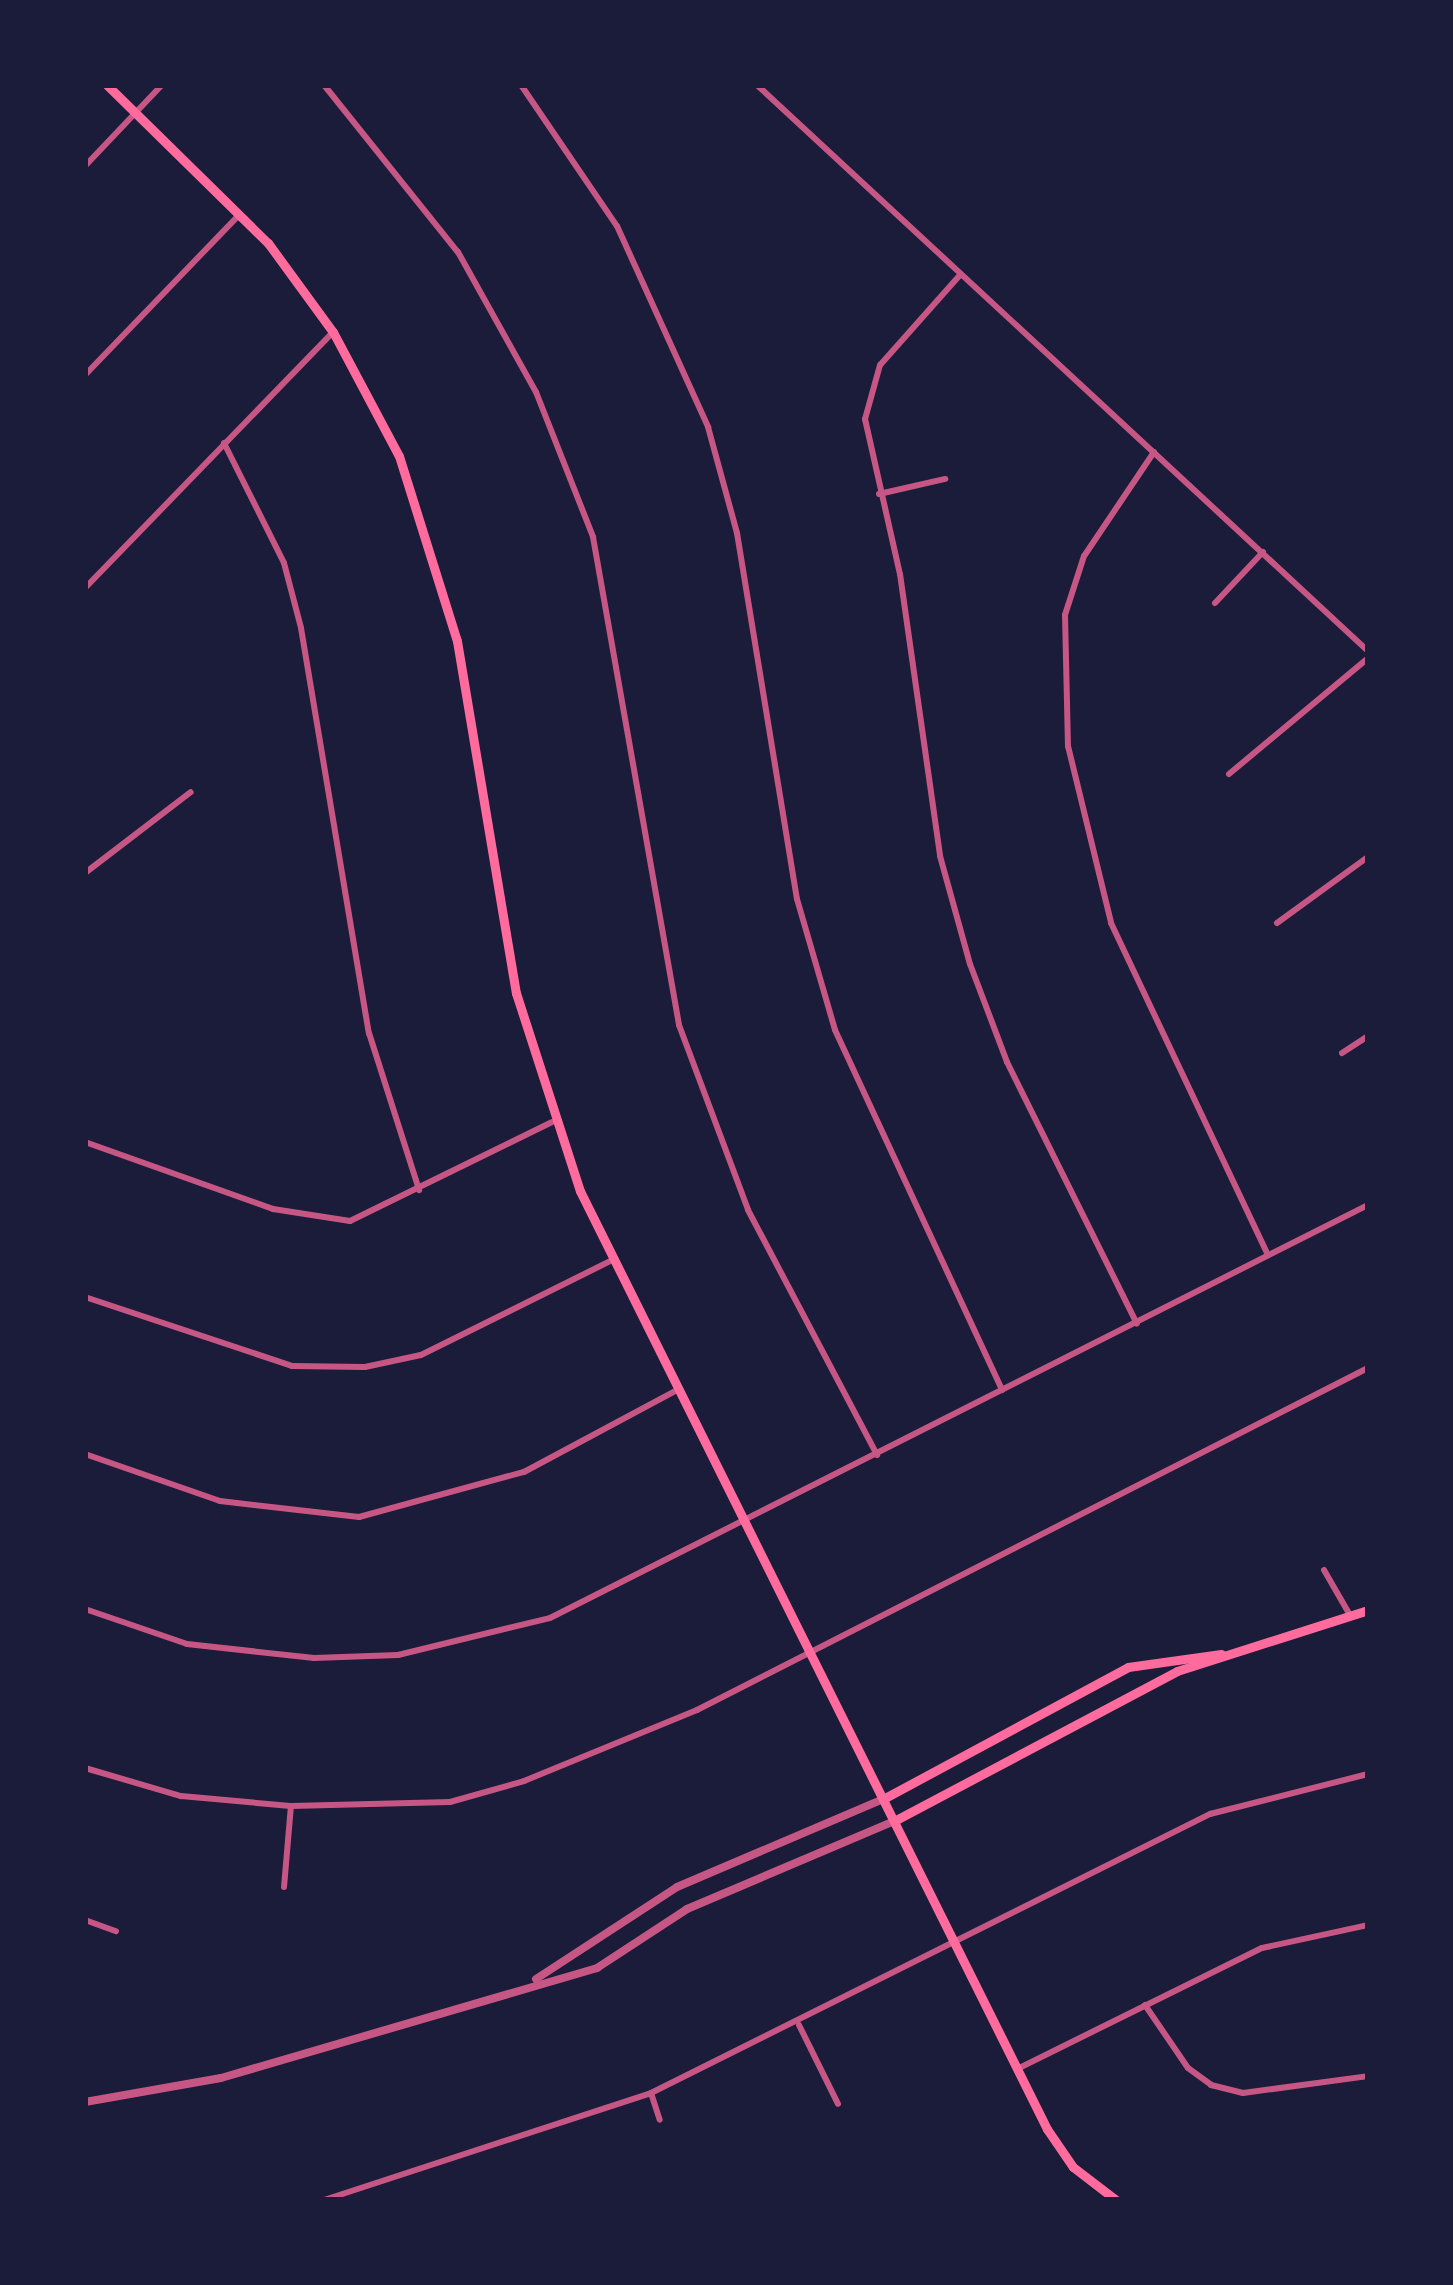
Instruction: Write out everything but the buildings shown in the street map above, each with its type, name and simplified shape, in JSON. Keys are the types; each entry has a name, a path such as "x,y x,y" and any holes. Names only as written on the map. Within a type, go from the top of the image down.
{"main road":[{"path":"107,85 240,213 333,332 398,456 439,570 469,696 492,888 552,1122 610,1261 1016,2069 1073,2167 1116,2200"},
{"path":"894,1821 1142,1687 1368,1610"},
{"path":"883,1798 1128,1667 1234,1653"}],"street":[{"path":"85,166 162,85"},
{"path":"324,85 458,252 536,392 593,538 680,1025 748,1210 877,1454"},
{"path":"521,85 617,226 708,427 748,590 797,899 835,1030 1002,1390"},
{"path":"757,85 1263,552 1368,654 1229,774"},
{"path":"85,375 240,213"},
{"path":"960,275 898,340 869,390 865,420 900,574 940,856 970,964 1008,1062 1138,1324"},
{"path":"85,588 333,332"},
{"path":"224,443 284,563 301,628 369,1033 419,1190"},
{"path":"1154,452 1084,556 1065,615 1068,746 1110,923 1268,1255"},
{"path":"879,494 945,479"},
{"path":"1215,603 1263,552"},
{"path":"85,873 191,792"},
{"path":"1277,924 1368,857"},
{"path":"1342,1052 1368,1036"},
{"path":"85,1142 312,1220 379,1214 552,1122"},
{"path":"85,1608 222,1649 398,1655 550,1618 1368,1205"},
{"path":"85,1298 292,1366 365,1366 422,1355 610,1261"},
{"path":"85,1768 182,1796 291,1806 450,1802 524,1781 806,1654 1368,1368"},
{"path":"85,1454 220,1501 359,1517 524,1472 677,1390"},
{"path":"1324,1570 1352,1618"},
{"path":"324,2200 652,2093 799,2025 952,1940 1210,1814 1368,1774"},
{"path":"532,1982 677,1887 883,1798"},
{"path":"284,1886 291,1806"},
{"path":"85,2102 222,2078 532,1982 597,1968 688,1909 894,1821"},
{"path":"85,1920 116,1931"},
{"path":"1016,2069 1262,1948 1368,1924"},
{"path":"1145,2005 1188,2068 1212,2085 1244,2093 1368,2076"},
{"path":"799,2025 838,2104"},
{"path":"652,2093 660,2120"}]}
